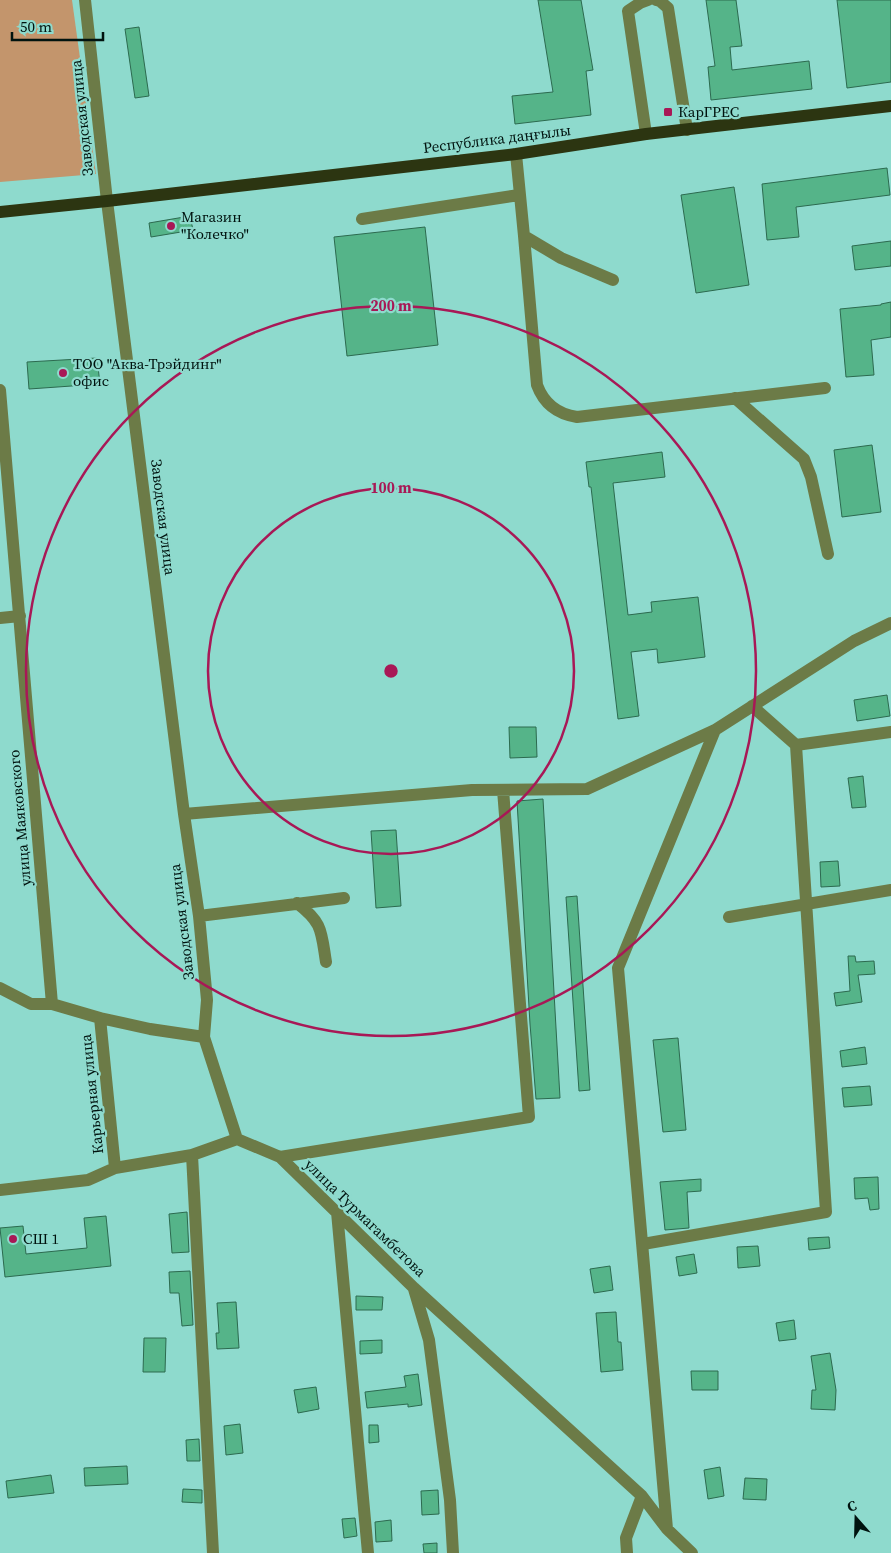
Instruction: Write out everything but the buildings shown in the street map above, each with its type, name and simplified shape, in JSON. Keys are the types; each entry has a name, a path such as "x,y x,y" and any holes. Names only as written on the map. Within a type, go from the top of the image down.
{"main road":[{"name":"Республика даңғылы","path":"0,212 516,154 646,134 891,106"}],"street":[{"name":"Заводская улица","path":"85,0 107,201 184,814 199,916 207,1000 204,1037"},
{"path":"646,134 628,11 648,0"},
{"path":"656,0 668,8 687,130"},
{"path":"516,154 537,385 544,401 551,407 559,412 577,416 825,388"},
{"path":"362,219 519,195"},
{"path":"524,236 561,258 613,280"},
{"name":"улица Маяковского","path":"0,390 5,514 20,616 52,1004"},
{"path":"735,398 804,459 811,477 828,554"},
{"path":"0,618 20,616"},
{"path":"184,814 472,790 587,789 715,730 854,641 891,623"},
{"path":"643,1244 826,1212 796,745 752,706"},
{"path":"667,1529 618,968 715,730"},
{"path":"796,745 891,732"},
{"path":"280,1158 529,1117 503,790"},
{"path":"730,917 891,890"},
{"path":"199,916 344,898"},
{"path":"297,903 317,921 321,930 326,962"},
{"path":"0,988 31,1004 52,1004 100,1018 150,1029 204,1037 237,1139 192,1155 115,1168"},
{"name":"Карьерная улица","path":"0,1190 88,1180 115,1168 100,1018"},
{"name":"улица Турмагамбетова","path":"237,1139 280,1158 414,1288 642,1496 667,1529 692,1553"},
{"path":"192,1155 213,1553"},
{"path":"337,1212 368,1553"},
{"path":"414,1288 429,1340 450,1500 453,1553"},
{"path":"627,1553 626,1538 642,1496"}],"shaded area":[{"path":"0,0 72,0 96,174 0,182"}],"place":[{"name":"КарГРЕС","path":"668,112"},
{"name":"Магазин \"Колечко\"","path":"171,226"},
{"name":"ТОО \"Аква-Трэйдинг\" офис","path":"63,373"},
{"name":"СШ 1","path":"13,1239"}]}
